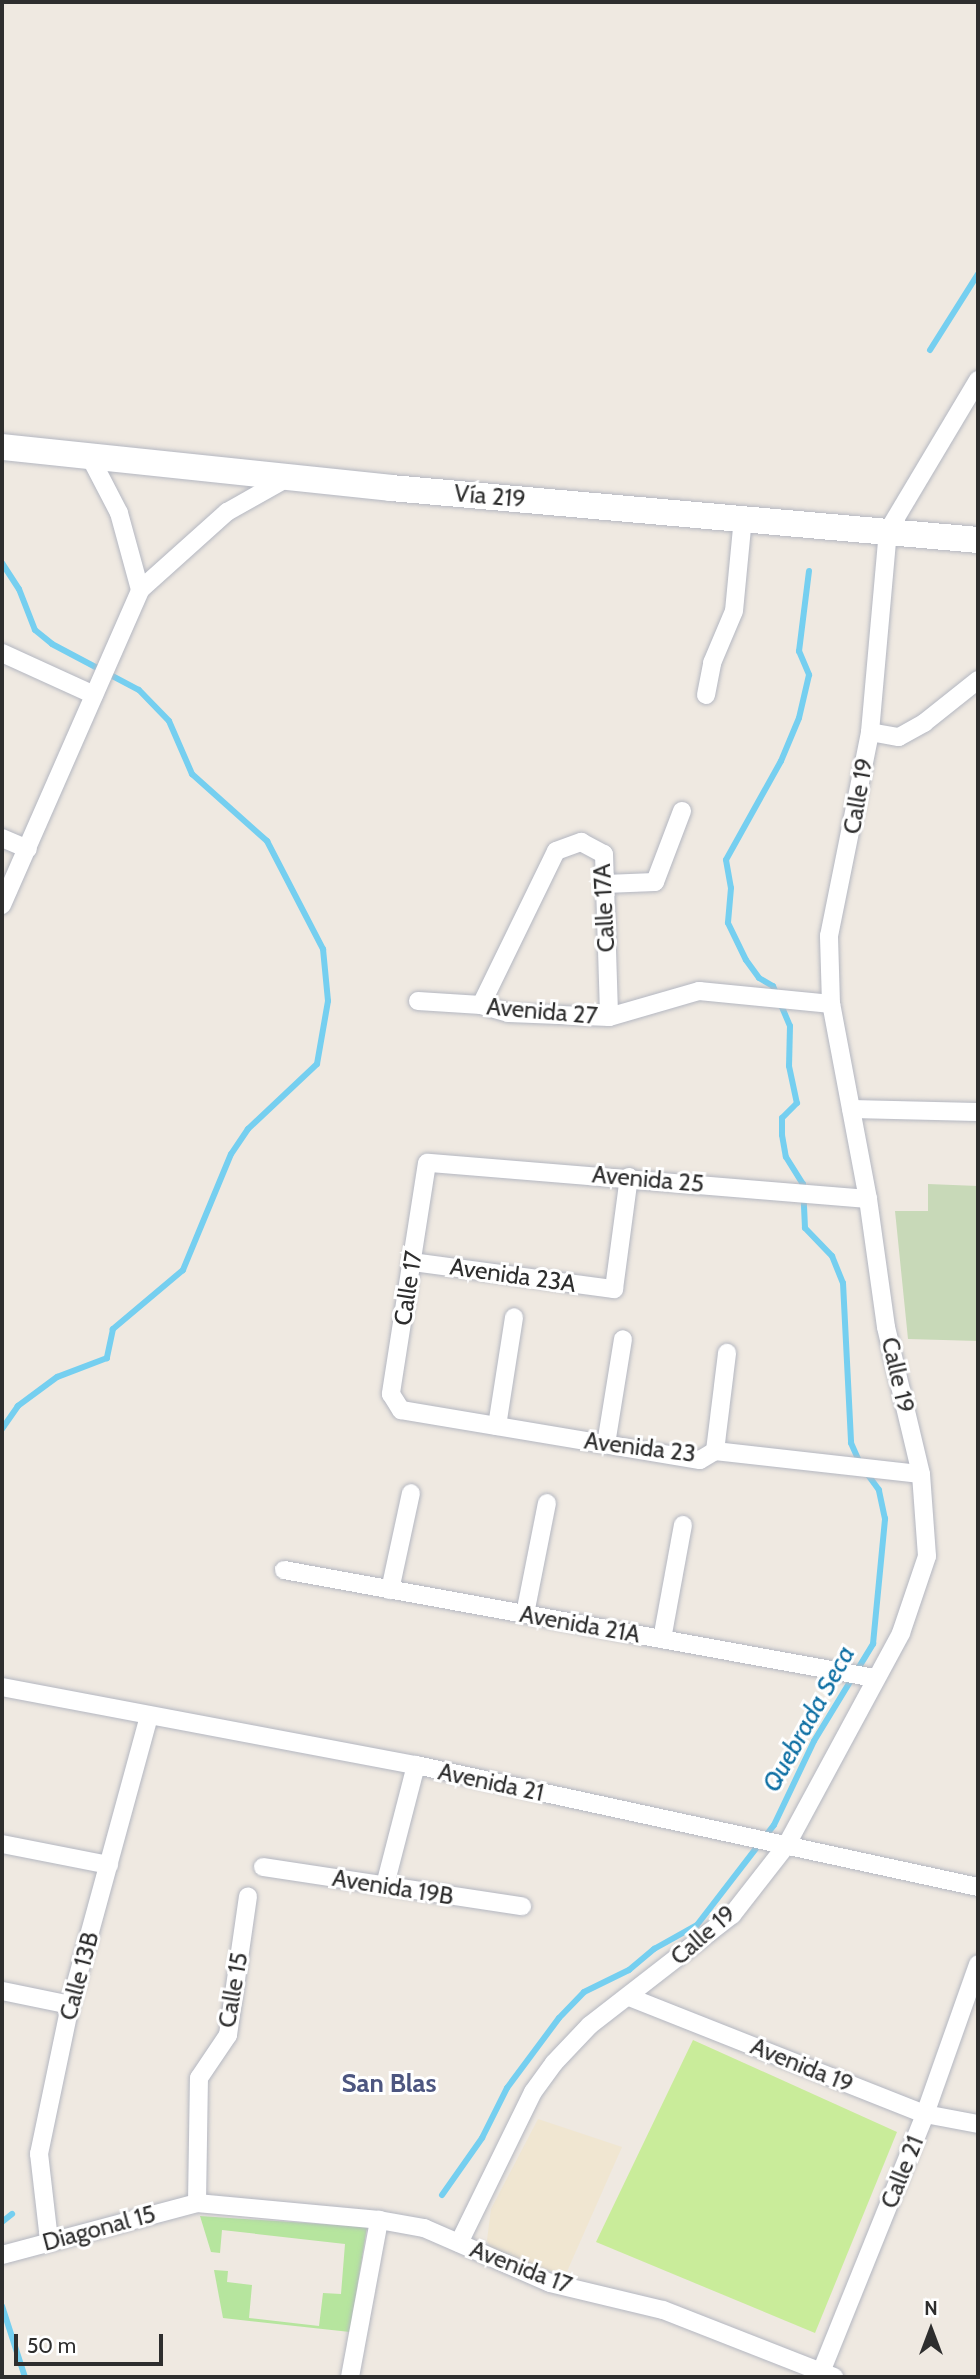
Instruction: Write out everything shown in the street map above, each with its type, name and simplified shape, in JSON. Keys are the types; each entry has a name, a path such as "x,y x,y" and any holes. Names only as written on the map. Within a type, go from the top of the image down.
{"main road":[{"name":"Vía 219","path":"2,447 290,477 978,540"}],"street":[{"name":"Calle 19","path":"459,2243 533,2092 554,2063 590,2025 732,1915 786,1846 901,1633 927,1556 921,1474 886,1327 868,1199 831,1003 829,936 870,732 888,531 978,380"},
{"path":"90,457 119,513 140,590"},
{"path":"2,905 29,849 140,590 227,512 290,477"},
{"path":"706,695 712,663 734,611 743,517"},
{"path":"2,653 94,695"},
{"path":"870,732 900,737 924,723 978,680"},
{"path":"605,884 655,882 682,811"},
{"path":"2,838 29,849"},
{"name":"Calle 17A","path":"481,1006 555,851 581,842 604,855 609,1017"},
{"name":"Avenida 27","path":"418,1001 481,1006 509,1013 609,1017 699,991 831,1003"},
{"path":"852,1109 978,1112"},
{"name":"Avenida 25","path":"427,1163 629,1177 868,1199"},
{"name":"Calle 17","path":"401,1410 391,1394 427,1163"},
{"name":"Avenida 23A","path":"413,1262 614,1290 629,1177"},
{"path":"497,1426 514,1317"},
{"path":"606,1444 623,1339"},
{"path":"715,1451 727,1353"},
{"name":"Avenida 23","path":"401,1410 700,1460 715,1451 921,1474"},
{"path":"390,1590 411,1493"},
{"path":"526,1614 547,1503"},
{"path":"662,1639 683,1525"},
{"name":"Avenida 21A","path":"284,1570 875,1678"},
{"name":"Avenida 21","path":"2,1687 149,1717 416,1765 978,1887"},
{"name":"Calle 13B","path":"49,2240 39,2154 70,2005 149,1717"},
{"path":"386,1885 416,1765"},
{"path":"2,1844 109,1865"},
{"name":"Avenida 19B","path":"263,1867 522,1906"},
{"name":"Calle 15","path":"197,2203 199,2078 228,2035 248,1896"},
{"name":"Calle 21","path":"824,2376 925,2114 972,2003 978,1964"},
{"path":"2,1991 70,2005"},
{"name":"Avenida 19","path":"629,1997 925,2114 978,2124"},
{"name":"Avenida 17","path":"197,2203 379,2220 424,2228 550,2283 663,2310 824,2376"},
{"name":"Diagonal 15","path":"2,2255 49,2240 197,2203"},
{"path":"350,2377 379,2220"}],"shaded area":[{"path":"538,2119 622,2147 565,2276 491,2250 487,2240 491,2209"}],"green space":[{"path":"928,1184 978,1186 978,1341 908,1339 895,1211 928,1211"},
{"path":"693,2040 897,2132 815,2333 596,2242"},
{"path":"200,2216 367,2227 350,2332 223,2318 214,2270 228,2271 227,2282 252,2285 249,2318 319,2326 323,2293 341,2294 345,2244 222,2230 220,2253 211,2252"}],"waterway":[{"name":"Quebrada Seca","path":"930,350 978,274"},
{"path":"2,563 19,589 35,630 52,644 139,690 169,721 192,774 267,841 323,949 328,1001 317,1064 248,1129 231,1154 183,1270 113,1329 107,1358 57,1377 18,1406 2,1429"},
{"name":"Quebrada Seca","path":"809,571 799,651 809,675 799,718 781,761 726,860 731,888 728,923 746,960 759,978 773,986 790,1026 789,1066 797,1103 782,1118 782,1135 786,1157 803,1184 805,1228 832,1256 843,1283 851,1443 860,1463"},
{"name":"Quebrada Seca","path":"442,2195 482,2138 507,2088 559,2018 584,1992 629,1970 654,1949 697,1925 774,1825 814,1741 873,1644 885,1519 879,1490 866,1472"},
{"path":"2,2222 12,2214"},
{"path":"2,2306 25,2377"}],"district":[{"name":"San Blas","path":"389,2084"}]}
